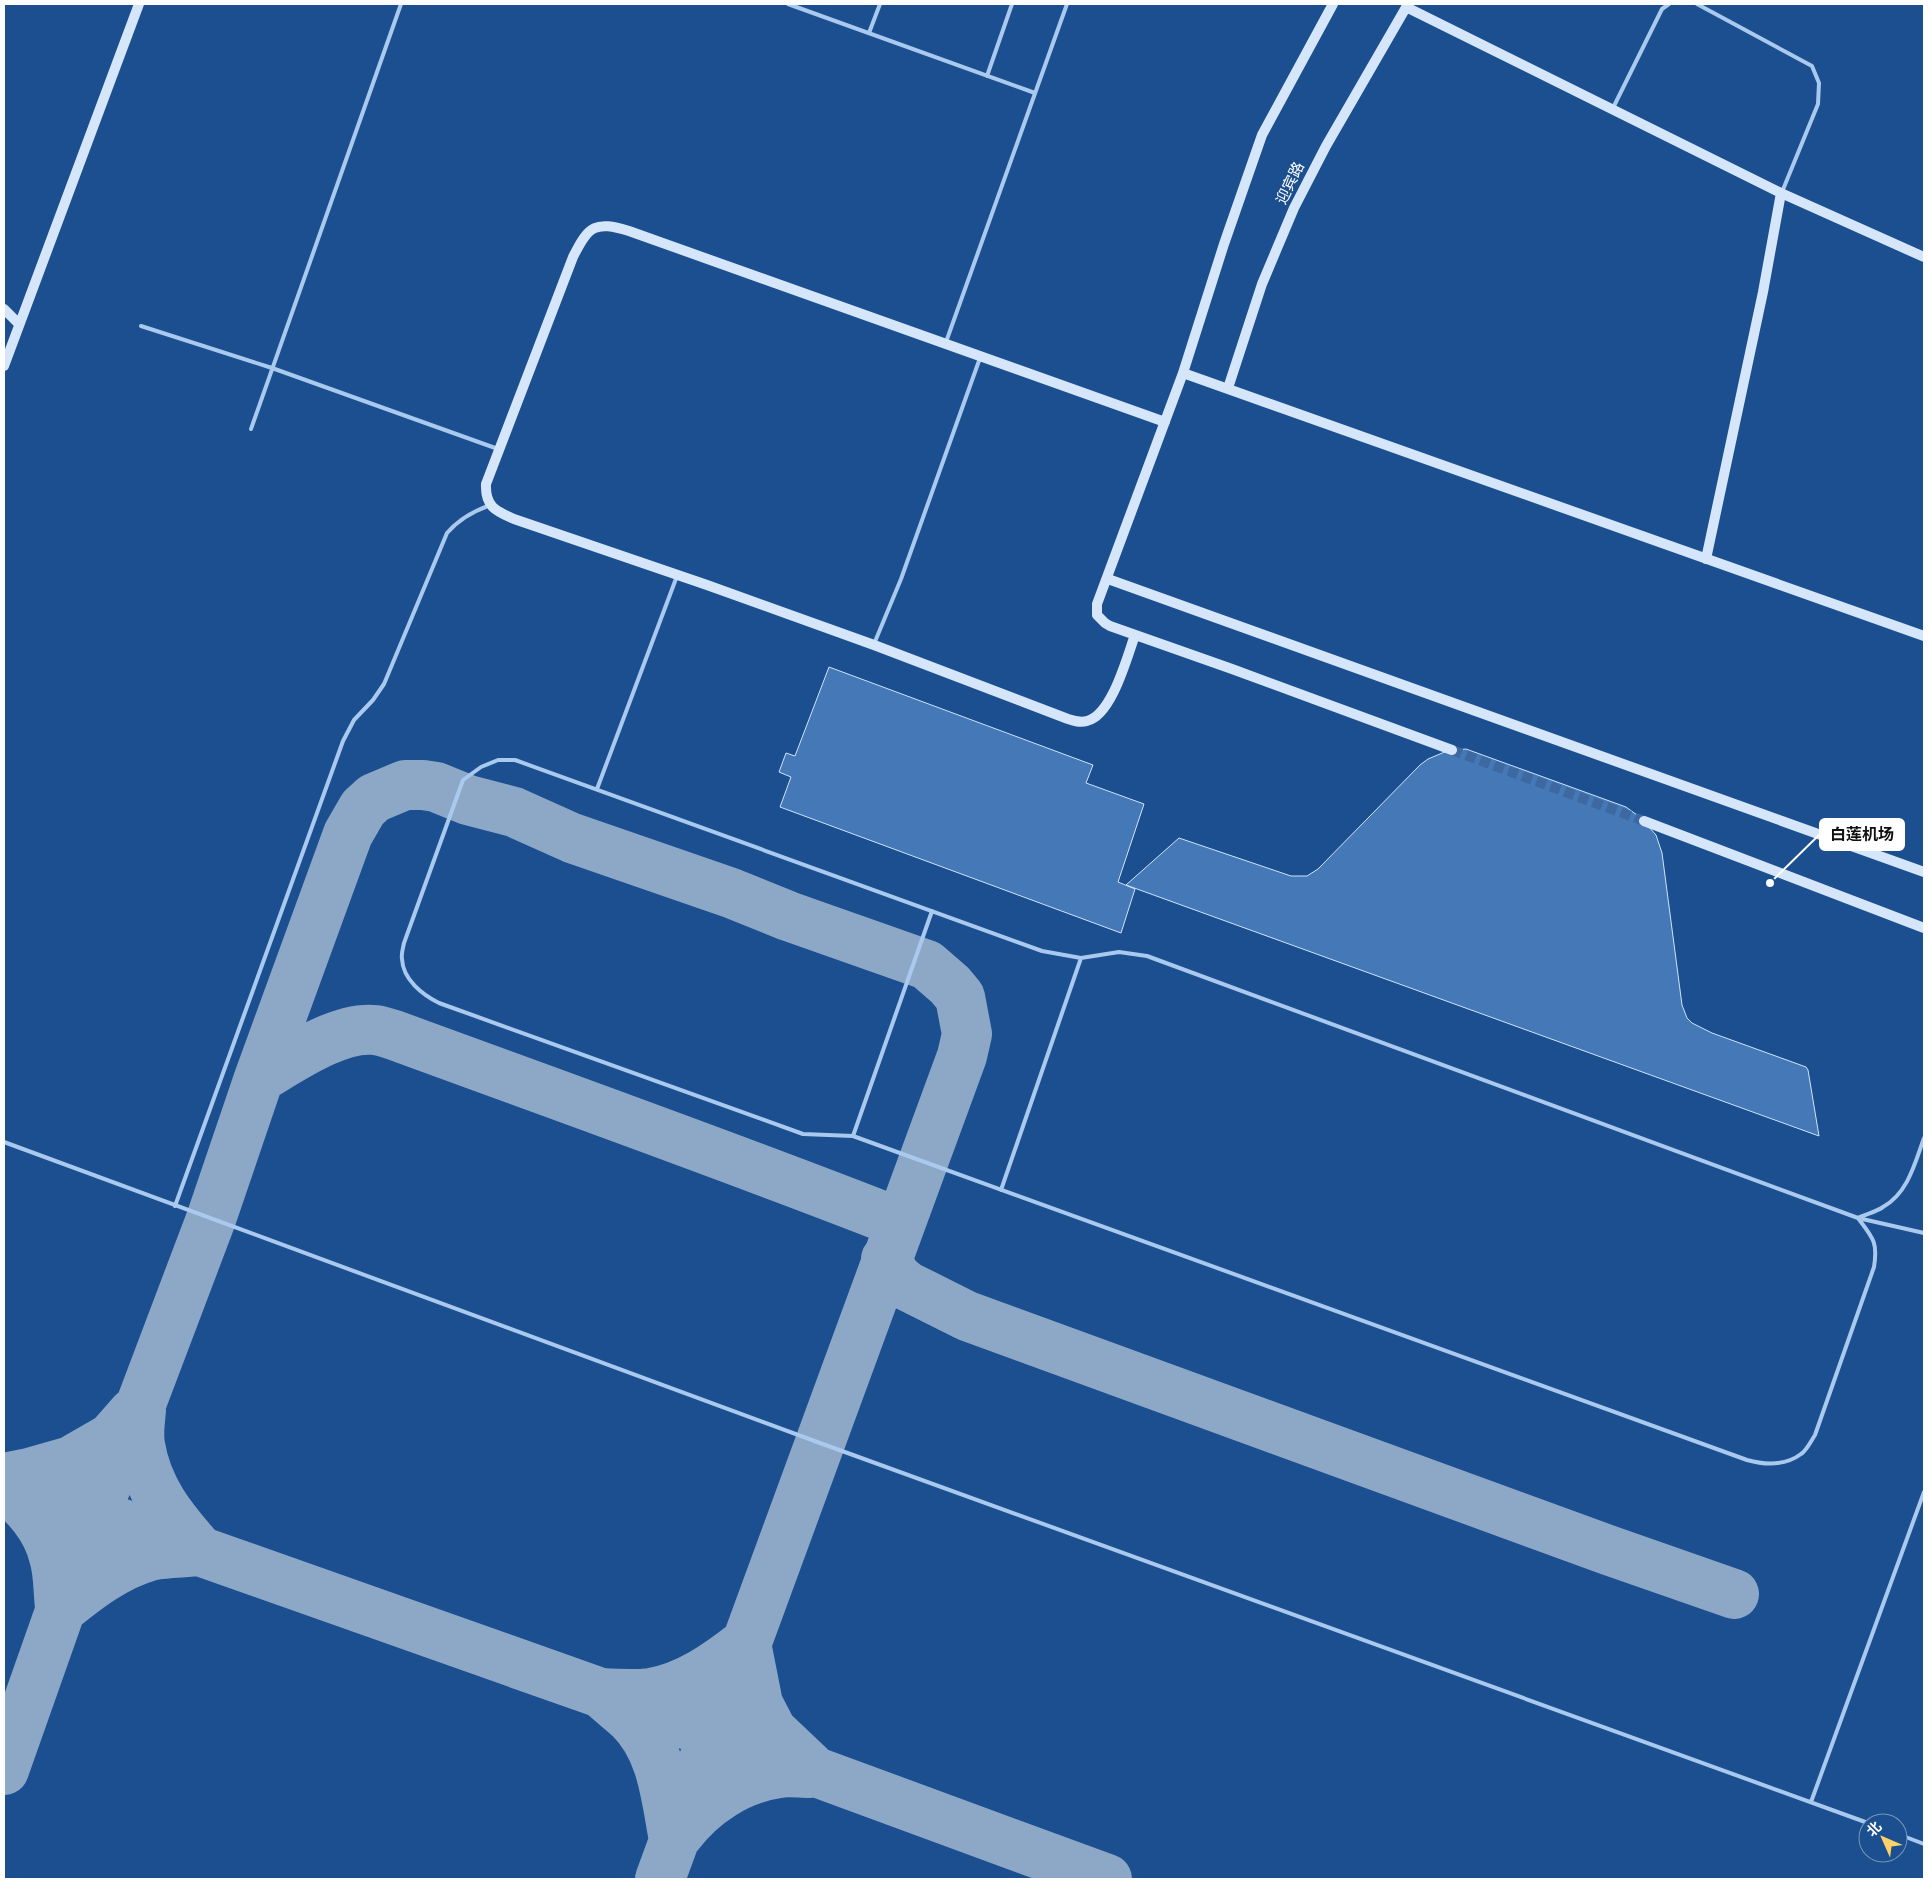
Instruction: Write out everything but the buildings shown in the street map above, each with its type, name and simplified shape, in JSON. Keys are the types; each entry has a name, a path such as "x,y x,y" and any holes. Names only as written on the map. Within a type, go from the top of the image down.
{"street":[{"path":"4,366 139,4"},
{"path":"1333,4 1262,135 1224,244 1183,373 1108,579 1097,604 1097,615 1105,624 1232,668 1452,750"},
{"path":"1407,5 1612,110 1781,192 1924,257"},
{"name":"迎宾路","path":"1228,388 1262,284 1294,208 1326,146 1407,5"},
{"path":"1706,558 1763,292 1781,192"},
{"path":"1135,635 1114,690 1104,709 1088,721 1079,722 677,574 514,519 498,512 490,505 486,495 486,484 573,257 588,234 595,227 606,225 629,230 1165,422"},
{"path":"4,309 19,324"},
{"path":"1183,373 1924,636"},
{"path":"1108,579 1924,872"},
{"path":"1644,821 1924,928"}],"lane":[{"path":"250,429 401,4"},
{"path":"788,4 1035,93"},
{"path":"869,33 880,4"},
{"path":"987,76 1012,4"},
{"path":"945,344 1067,4"},
{"path":"1612,110 1662,9 1669,4"},
{"path":"1697,4 1812,66 1820,83 1818,104 1781,192"},
{"path":"141,326 272,368 498,449"},
{"path":"874,645 901,579 981,356"},
{"path":"175,1206 343,741 354,720 373,700 384,684 447,533 462,518 490,505"},
{"path":"597,789 677,574"},
{"path":"1858,1218 1871,1236 1876,1250 1874,1268 1815,1435 1802,1454 1784,1462 1764,1464 1738,1457 853,1136 803,1134 439,1003 424,996 408,977 402,959 404,943 463,780 481,766 498,760 515,760 1042,951 1081,958 1119,952 1147,956 1858,1218 1924,1233"},
{"path":"853,1136 932,911"},
{"path":"1001,1190 1081,958"},
{"path":"1858,1218 1884,1207 1898,1195 1908,1181 1924,1138"},
{"path":"4,1142 838,1450 1858,1819"},
{"path":"1812,1802 1924,1492"},
{"path":"1908,1838 1924,1844"}],"taxiway":[{"path":"259,1078 348,834 363,808 374,798 405,785 436,787 468,800 514,812 572,838 731,893 788,916 927,965 950,985 960,997 967,1034 962,1056 660,1879"},
{"path":"4,1770 94,1515 141,1404 211,1219 259,1078 330,1039 361,1030 380,1031 711,1151 900,1223"},
{"path":"886,1259 896,1277 907,1286 967,1316 1608,1550 1734,1594"},
{"path":"60,1610 102,1578 137,1560 162,1554 200,1551 170,1515 148,1475 139,1441 141,1410"},
{"path":"4,1478 71,1461 111,1438 133,1413"},
{"path":"4,1482 601,1693 1107,1879"},
{"path":"4,1486 35,1517 51,1546 58,1576 60,1607"},
{"path":"674,1840 661,1775 650,1745 630,1718 601,1693 645,1694 677,1686 702,1674 746,1643 758,1704 772,1731 810,1767"},
{"path":"678,1835 698,1813 722,1794 735,1787 764,1776 779,1773 810,1773"}],"tunnel":[{"path":"1452,750 1644,821"}],"place":[{"name":"白莲机场","path":"1770,883"}]}
